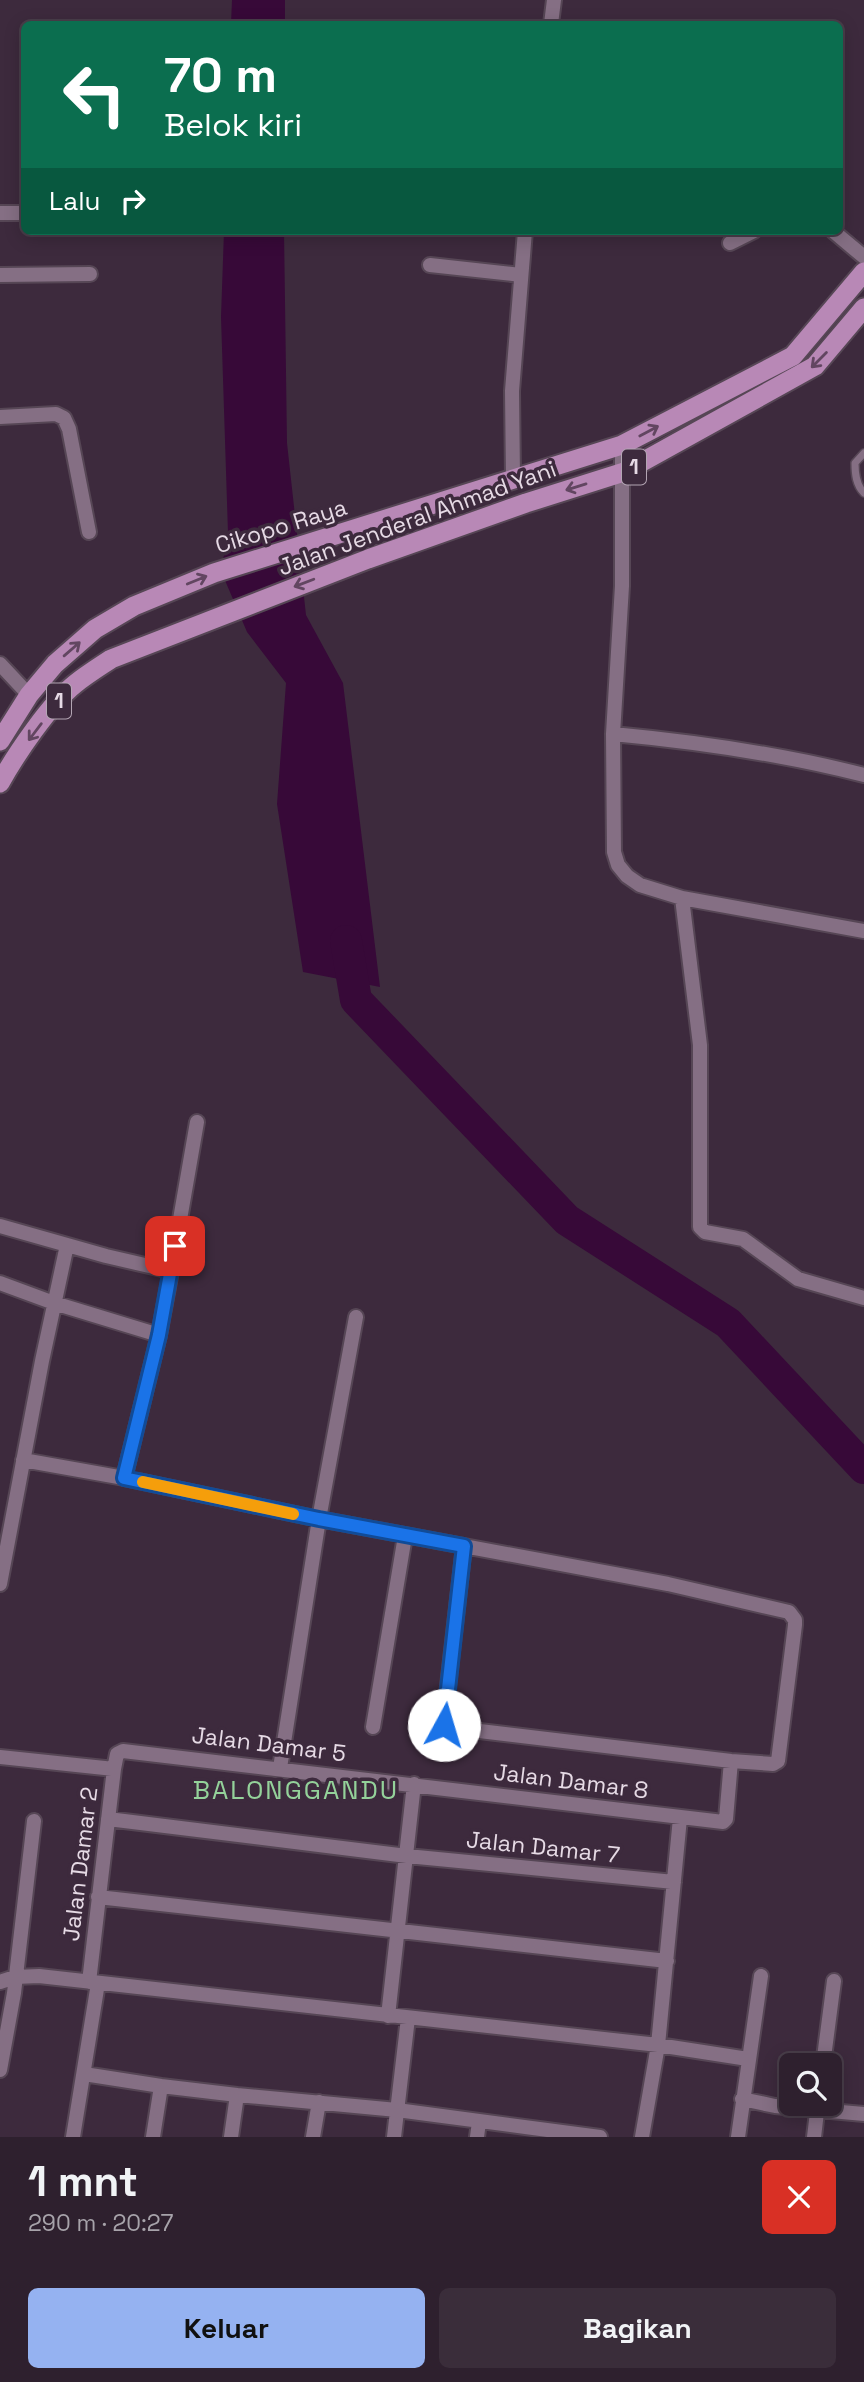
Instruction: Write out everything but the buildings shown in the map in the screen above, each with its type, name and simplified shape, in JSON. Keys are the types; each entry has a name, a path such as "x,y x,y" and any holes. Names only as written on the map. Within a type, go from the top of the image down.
{"highway":[{"name":"1","path":"513,478 622,445 793,356 864,272"},
{"name":"Jalan Jenderal Ahmad Yani","path":"0,783 13,761 74,685 111,659 368,559 526,503 624,472 815,366 864,309"},
{"name":"Cikopo Raya","path":"29,695 55,664 95,629 134,606 214,573 513,478"},
{"path":"513,478 526,503"},
{"name":"1","path":"0,741 29,695"}],"street":[{"path":"551,21 554,0"},
{"path":"0,213 21,213"},
{"path":"513,478 512,391 525,235"},
{"path":"730,243 746,235"},
{"path":"839,235 864,257"},
{"path":"430,265 521,275"},
{"path":"0,275 90,274"},
{"path":"0,417 56,414 64,418 69,429 89,531"},
{"path":"622,445 622,586 613,734 614,852 618,865 640,885 682,898 864,931"},
{"path":"0,664 29,695"},
{"path":"613,734 671,739 758,752 864,775"},
{"path":"682,898 699,1045 700,1227 705,1231 743,1239 798,1279 864,1298"},
{"path":"124,1478 159,1335 197,1122"},
{"path":"0,1226 171,1271"},
{"path":"0,1584 67,1245"},
{"path":"0,1283 54,1303 159,1335"},
{"path":"280,1768 319,1519 356,1317"},
{"path":"23,1460 405,1536 464,1546 668,1584 789,1612 795,1625 778,1761 773,1764 731,1761 445,1726 464,1546"},
{"path":"0,1498 15,1500"},
{"path":"373,1727 405,1536"},
{"name":"Jalan Damar 5","path":"119,1752 414,1784"},
{"name":"Jalan Damar 2","path":"74,2137 94,1982 98,1896 114,1769 119,1752"},
{"path":"0,1756 114,1769"},
{"name":"Jalan Damar 8","path":"414,1784 680,1818 725,1821 731,1761"},
{"path":"388,2016 414,1784"},
{"path":"642,2137 658,2045 680,1818"},
{"name":"Jalan Damar 7","path":"108,1819 407,1856 674,1882"},
{"path":"0,2070 7,1979 34,1821"},
{"path":"98,1896 667,1961"},
{"path":"7,1979 39,1976 658,2045 748,2059"},
{"path":"738,2137 761,1976"},
{"path":"825,2053 834,1981"},
{"path":"394,2137 408,2018"},
{"path":"84,2074 237,2095 397,2109 478,2130 600,2137"},
{"path":"153,2137 161,2086"},
{"path":"231,2137 237,2095"},
{"path":"742,2099 779,2106"},
{"path":"313,2137 319,2102"},
{"path":"842,2110 864,2114"},
{"path":"814,2137 817,2116"}],"lane":[{"path":"864,453 855,463 859,488 864,493"}],"shaded area":[{"path":"232,0 285,0 285,21 231,21"},
{"path":"224,235 284,235 287,443 306,615 343,683 380,987 303,972 277,804 286,683 247,632 221,571 228,533 221,317"}],"waterway":[{"path":"346,941 356,1000 567,1220 728,1323 864,1468"}],"slow traffic":[{"path":"143,1482 293,1514"}],"district":[{"name":"BALONGGANDU","path":"296,1790"}],"route":[{"path":"175,1246 159,1335 124,1478 464,1546 444,1725"}]}
